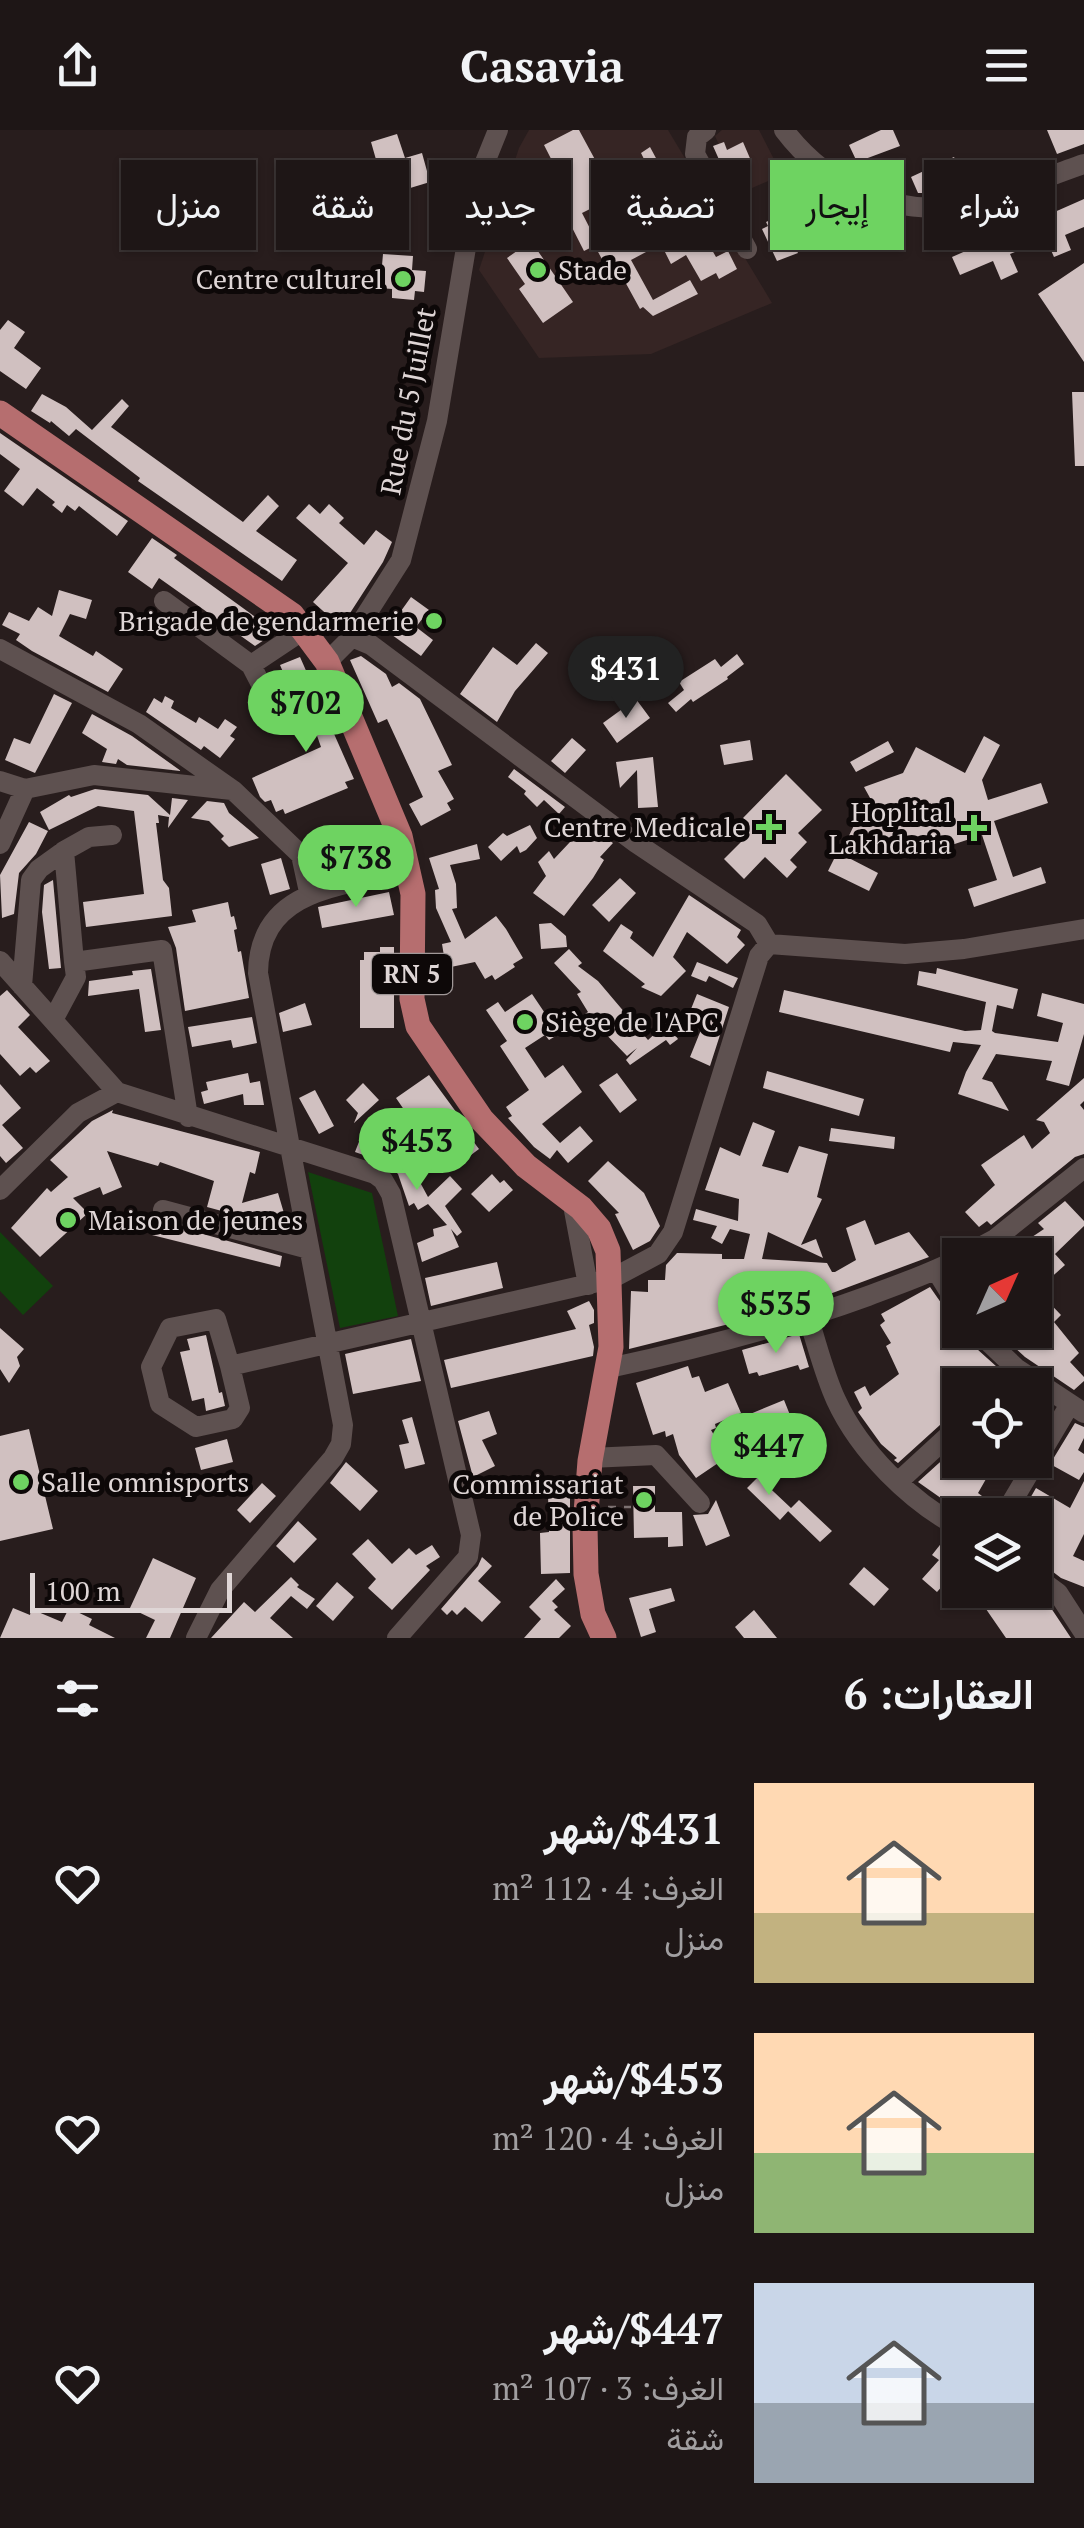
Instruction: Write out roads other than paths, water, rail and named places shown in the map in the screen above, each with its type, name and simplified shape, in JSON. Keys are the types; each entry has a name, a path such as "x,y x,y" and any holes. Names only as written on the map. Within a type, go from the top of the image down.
{"main road":[{"name":"RN 5","path":"0,413 292,614 328,662 400,836 410,872 412,999 418,1026 446,1072 502,1144 572,1200 599,1230 608,1251 599,1282 609,1368 590,1458 586,1507 586,1574 593,1614 604,1638"}],"street":[{"name":"Rue du 5 Juillet","path":"328,662 352,636 401,560 438,420 477,182 498,130"},
{"path":"698,160 697,137 706,130"},
{"path":"784,130 823,172 859,192 902,206 960,205 1084,164"},
{"path":"164,601 251,665 269,700"},
{"path":"251,665 306,629"},
{"path":"352,636 372,645 636,843 757,924 770,944"},
{"path":"0,649 139,724 234,790 301,855 309,892"},
{"path":"0,781 25,789 94,776 234,790"},
{"path":"0,844 25,789"},
{"path":"22,986 31,880 64,850 89,837 112,836"},
{"path":"301,855 400,836"},
{"path":"53,1020 76,977 64,850"},
{"path":"196,1638 220,1590 334,1458 341,1444 342,1425 261,995 258,953 271,923 309,892 410,872"},
{"path":"770,944 905,954 964,950 1084,928"},
{"path":"230,1366 599,1282 658,1254 668,1244 759,956 770,944"},
{"path":"74,962 162,950 188,1117"},
{"path":"0,961 117,1092 384,1180 395,1205 471,1536 468,1557 397,1638"},
{"path":"0,1190 78,1113 117,1092"},
{"path":"996,1238 1084,1168"},
{"path":"163,1210 309,1250"},
{"path":"609,1368 808,1318 942,1267"},
{"path":"936,1270 942,1280"},
{"path":"808,1318 836,1400 856,1433 898,1482 942,1517"},
{"path":"216,1319 230,1366 240,1408 233,1419 196,1428 160,1404 151,1367 170,1328 216,1319"},
{"path":"995,1348 1016,1368"},
{"path":"1016,1498 1077,1409 1052,1392"},
{"path":"898,1482 942,1442"},
{"path":"590,1458 656,1455 700,1503"},
{"path":"1052,1589 1084,1633"}],"place":[{"name":"Stade","path":"538,270"},
{"name":"Centre culturel","path":"403,279"},
{"name":"Brigade de gendarmerie","path":"434,621"},
{"name":"Centre Medicale","path":"769,827"},
{"name":"Hoplital Lakhdaria","path":"974,828"},
{"name":"Siège de l'APC","path":"525,1022"},
{"name":"Maison de jeunes","path":"68,1220"},
{"name":"Salle omnisports","path":"21,1482"},
{"name":"Commissariat de Police","path":"644,1500"}]}
